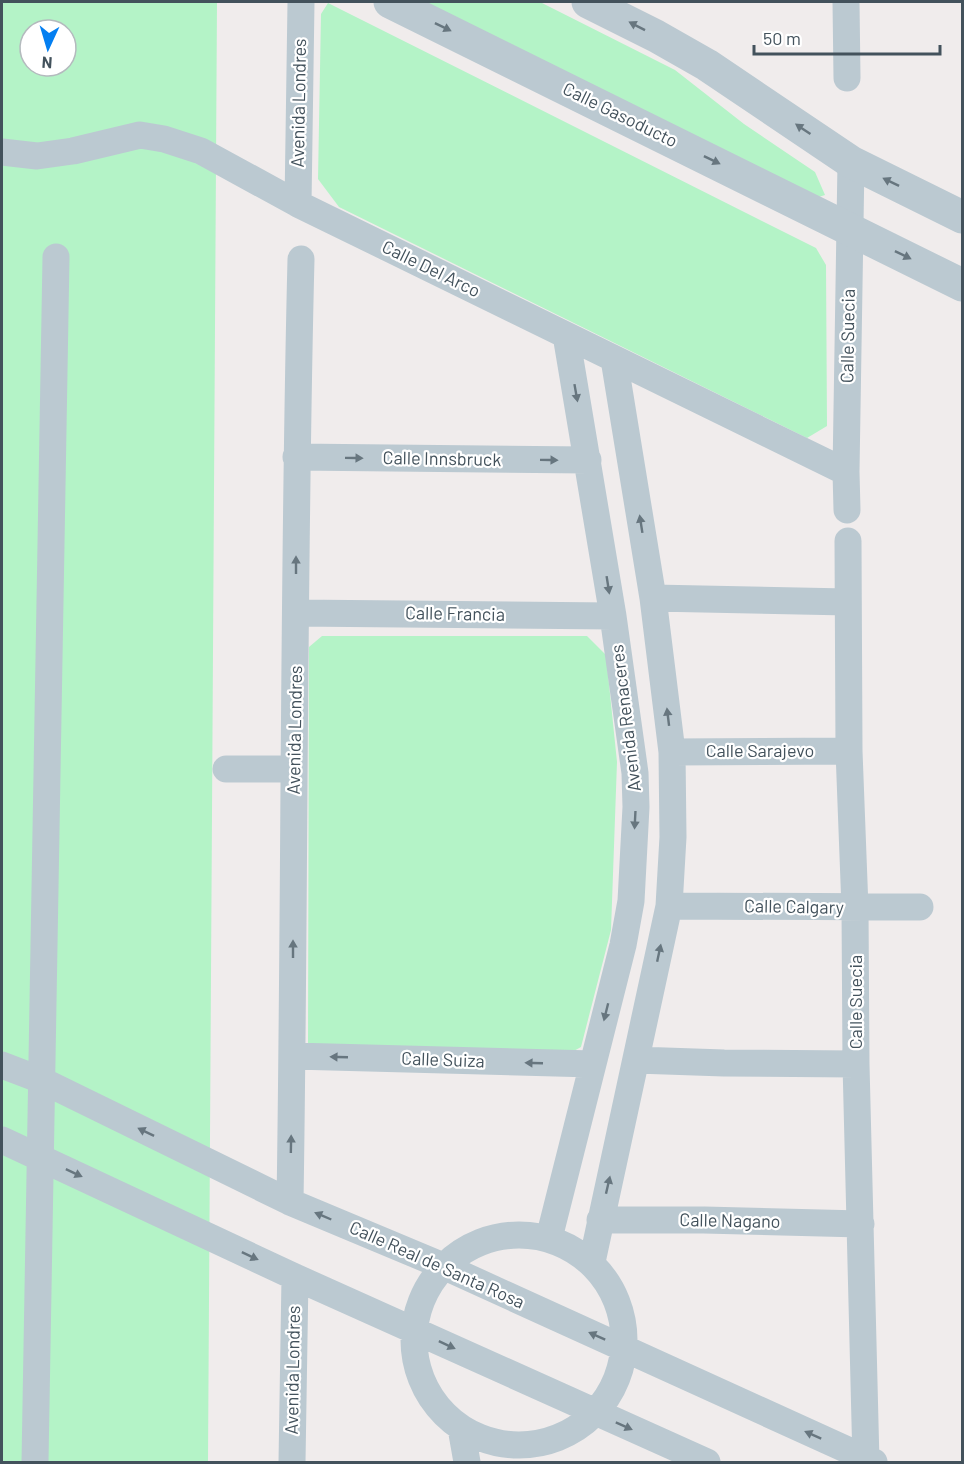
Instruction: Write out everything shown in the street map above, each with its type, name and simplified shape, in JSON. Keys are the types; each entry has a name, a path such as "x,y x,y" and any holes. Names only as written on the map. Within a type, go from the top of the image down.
{"street":[{"name":"Avenida Londres","path":"298,204 300,2"},
{"name":"Calle Gasoducto","path":"390,2 963,285"},
{"path":"846,2 847,78"},
{"path":"596,3 707,65 851,162 963,217"},
{"name":"Calle Del Arco","path":"2,152 37,156 73,151 140,135 164,139 201,152 298,204 846,472"},
{"name":"Calle Suecia","path":"847,510 851,162"},
{"path":"35,1462 56,257"},
{"name":"Avenida Londres","path":"291,1202 296,457 301,259"},
{"name":"Avenida Renaceres","path":"549,1238 623,945 631,901 636,807 632,745 613,616 566,335"},
{"name":"Avenida Renaceres","path":"592,1262 669,906 673,837 672,752 653,598 614,359"},
{"name":"Calle Innsbruck","path":"296,457 588,460"},
{"name":"Calle Suecia","path":"849,542 849,751 855,908 856,1064 869,1461"},
{"path":"653,598 848,602"},
{"name":"Calle Francia","path":"296,613 613,616"},
{"name":"Calle Sarajevo","path":"672,752 849,751"},
{"path":"226,769 294,769"},
{"name":"Calle Calgary","path":"669,906 920,907"},
{"name":"Calle Suiza","path":"292,1056 593,1064"},
{"path":"636,1059 724,1063 856,1064"},
{"name":"Calle Real de Santa Rosa","path":"2,1065 41,1080 291,1202 443,1266 869,1461"},
{"path":"2,1140 295,1277 707,1462"},
{"name":"Calle Nagano","path":"600,1221 704,1220 861,1224"},
{"path":"526,1234 549,1238 579,1252 592,1262 612,1287 624,1317 625,1349 616,1383 596,1413 570,1433 508,1454 461,1428 440,1409 424,1386 415,1358 414,1329 419,1307 429,1285 443,1266 461,1252 481,1241 526,1234"},
{"name":"Avenida Londres","path":"292,1462 295,1277"},
{"path":"461,1428 467,1462"}],"green space":[{"path":"2,2 217,2 208,1462 2,1462"},
{"path":"408,2 540,2 675,70 744,124 815,172 825,195 809,200"},
{"path":"328,3 816,248 826,265 827,426 807,438 339,207 318,179 321,14"},
{"path":"322,636 587,636 606,655 617,762 611,930 581,1047 563,1057 308,1044 309,647"}]}
